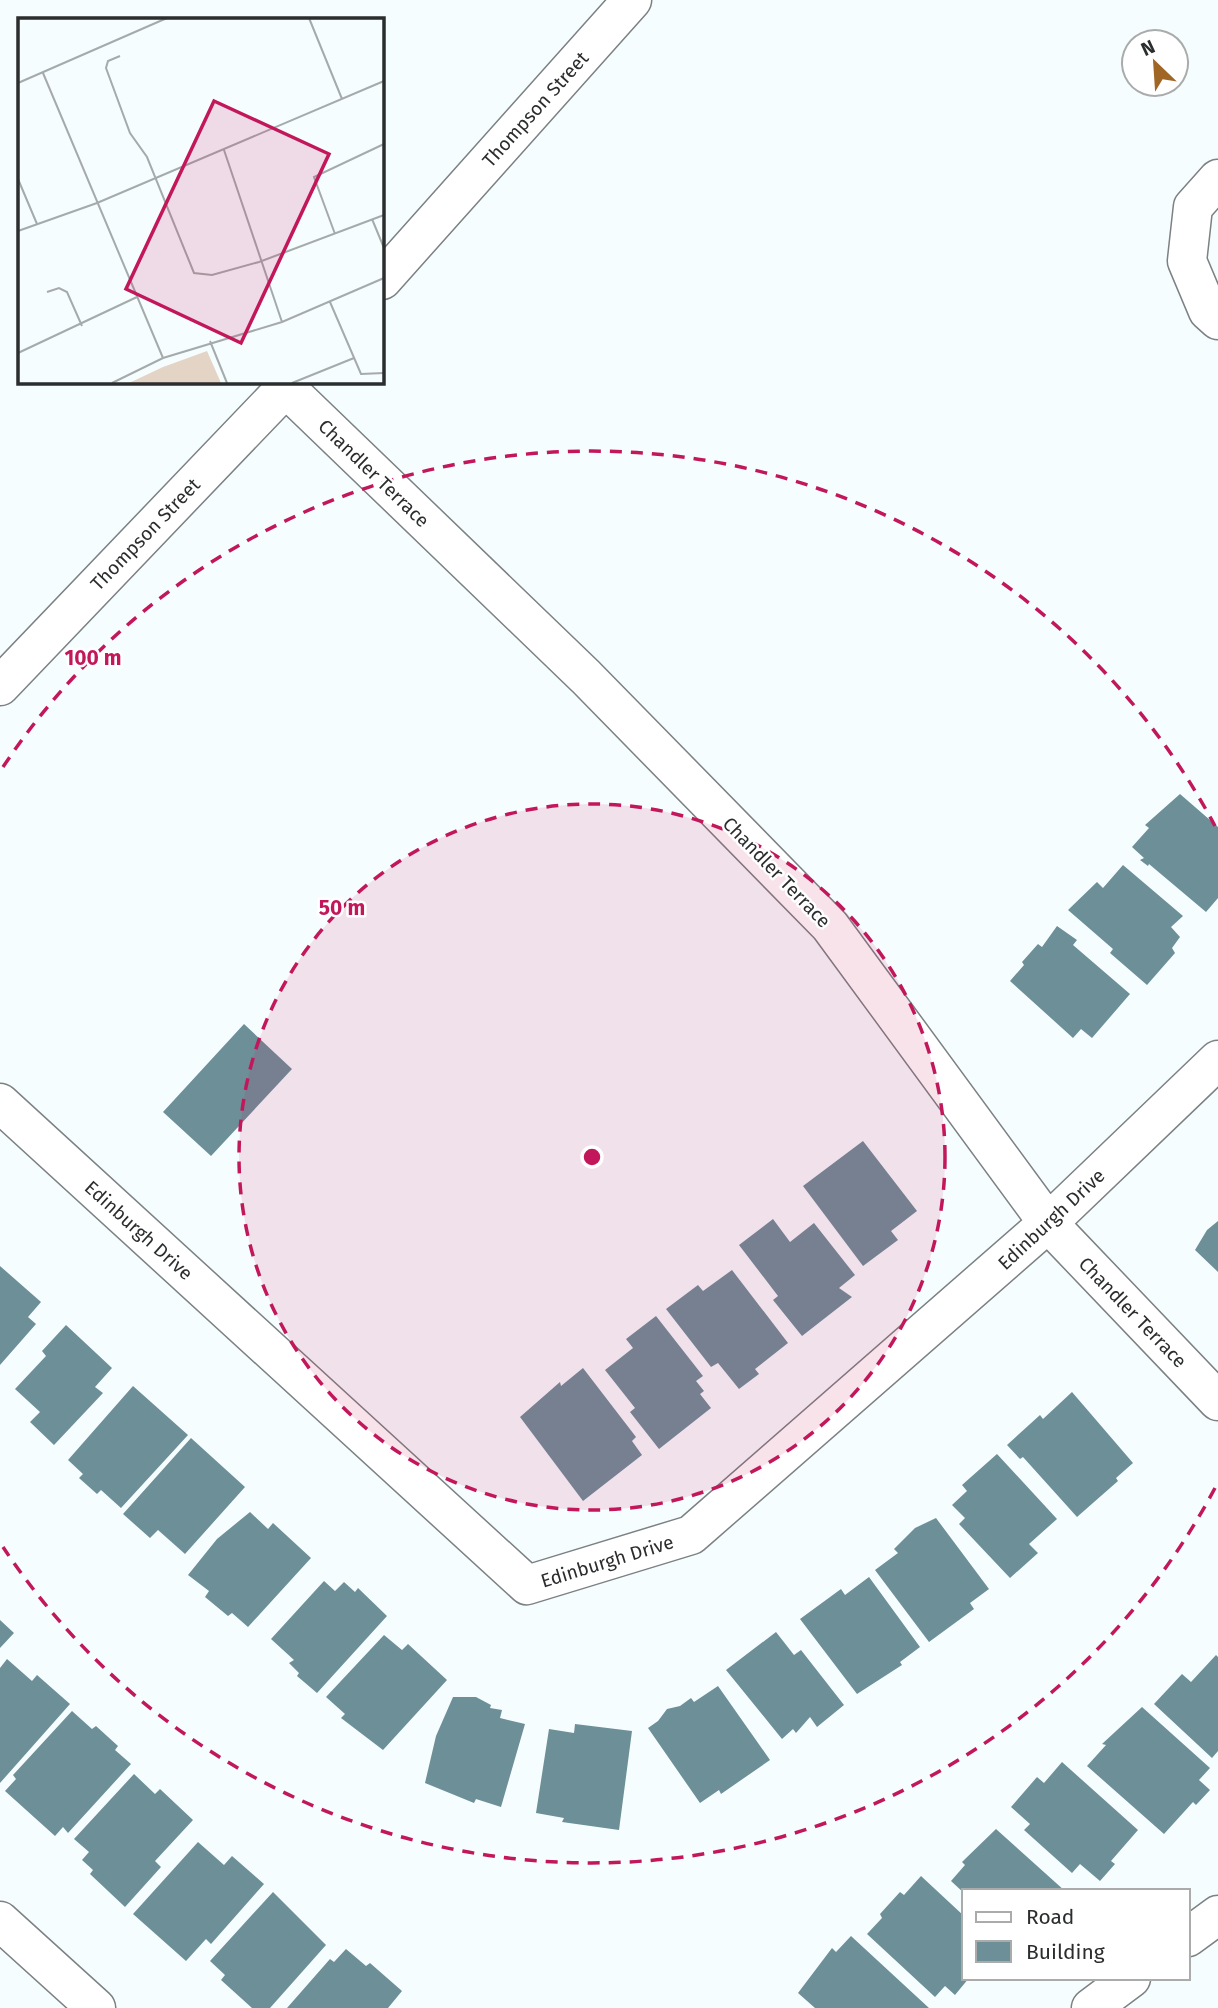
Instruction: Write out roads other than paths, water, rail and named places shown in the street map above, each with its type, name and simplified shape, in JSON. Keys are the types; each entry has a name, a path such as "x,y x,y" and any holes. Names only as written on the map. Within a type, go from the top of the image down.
{"street":[{"name":"Thompson Street","path":"383,279 632,0"},
{"path":"1218,179 1193,207 1187,261 1208,311 1218,320"},
{"name":"Thompson Street","path":"0,686 288,384"},
{"name":"Chandler Terrace","path":"288,384 586,677 830,926 1048,1223 1218,1401"},
{"name":"Edinburgh Drive","path":"0,1103 527,1585 691,1535 1048,1223 1218,1060"},
{"path":"1190,1936 1218,1915"},
{"path":"0,1921 96,2008"},
{"path":"1090,2008 1128,1980"}]}
